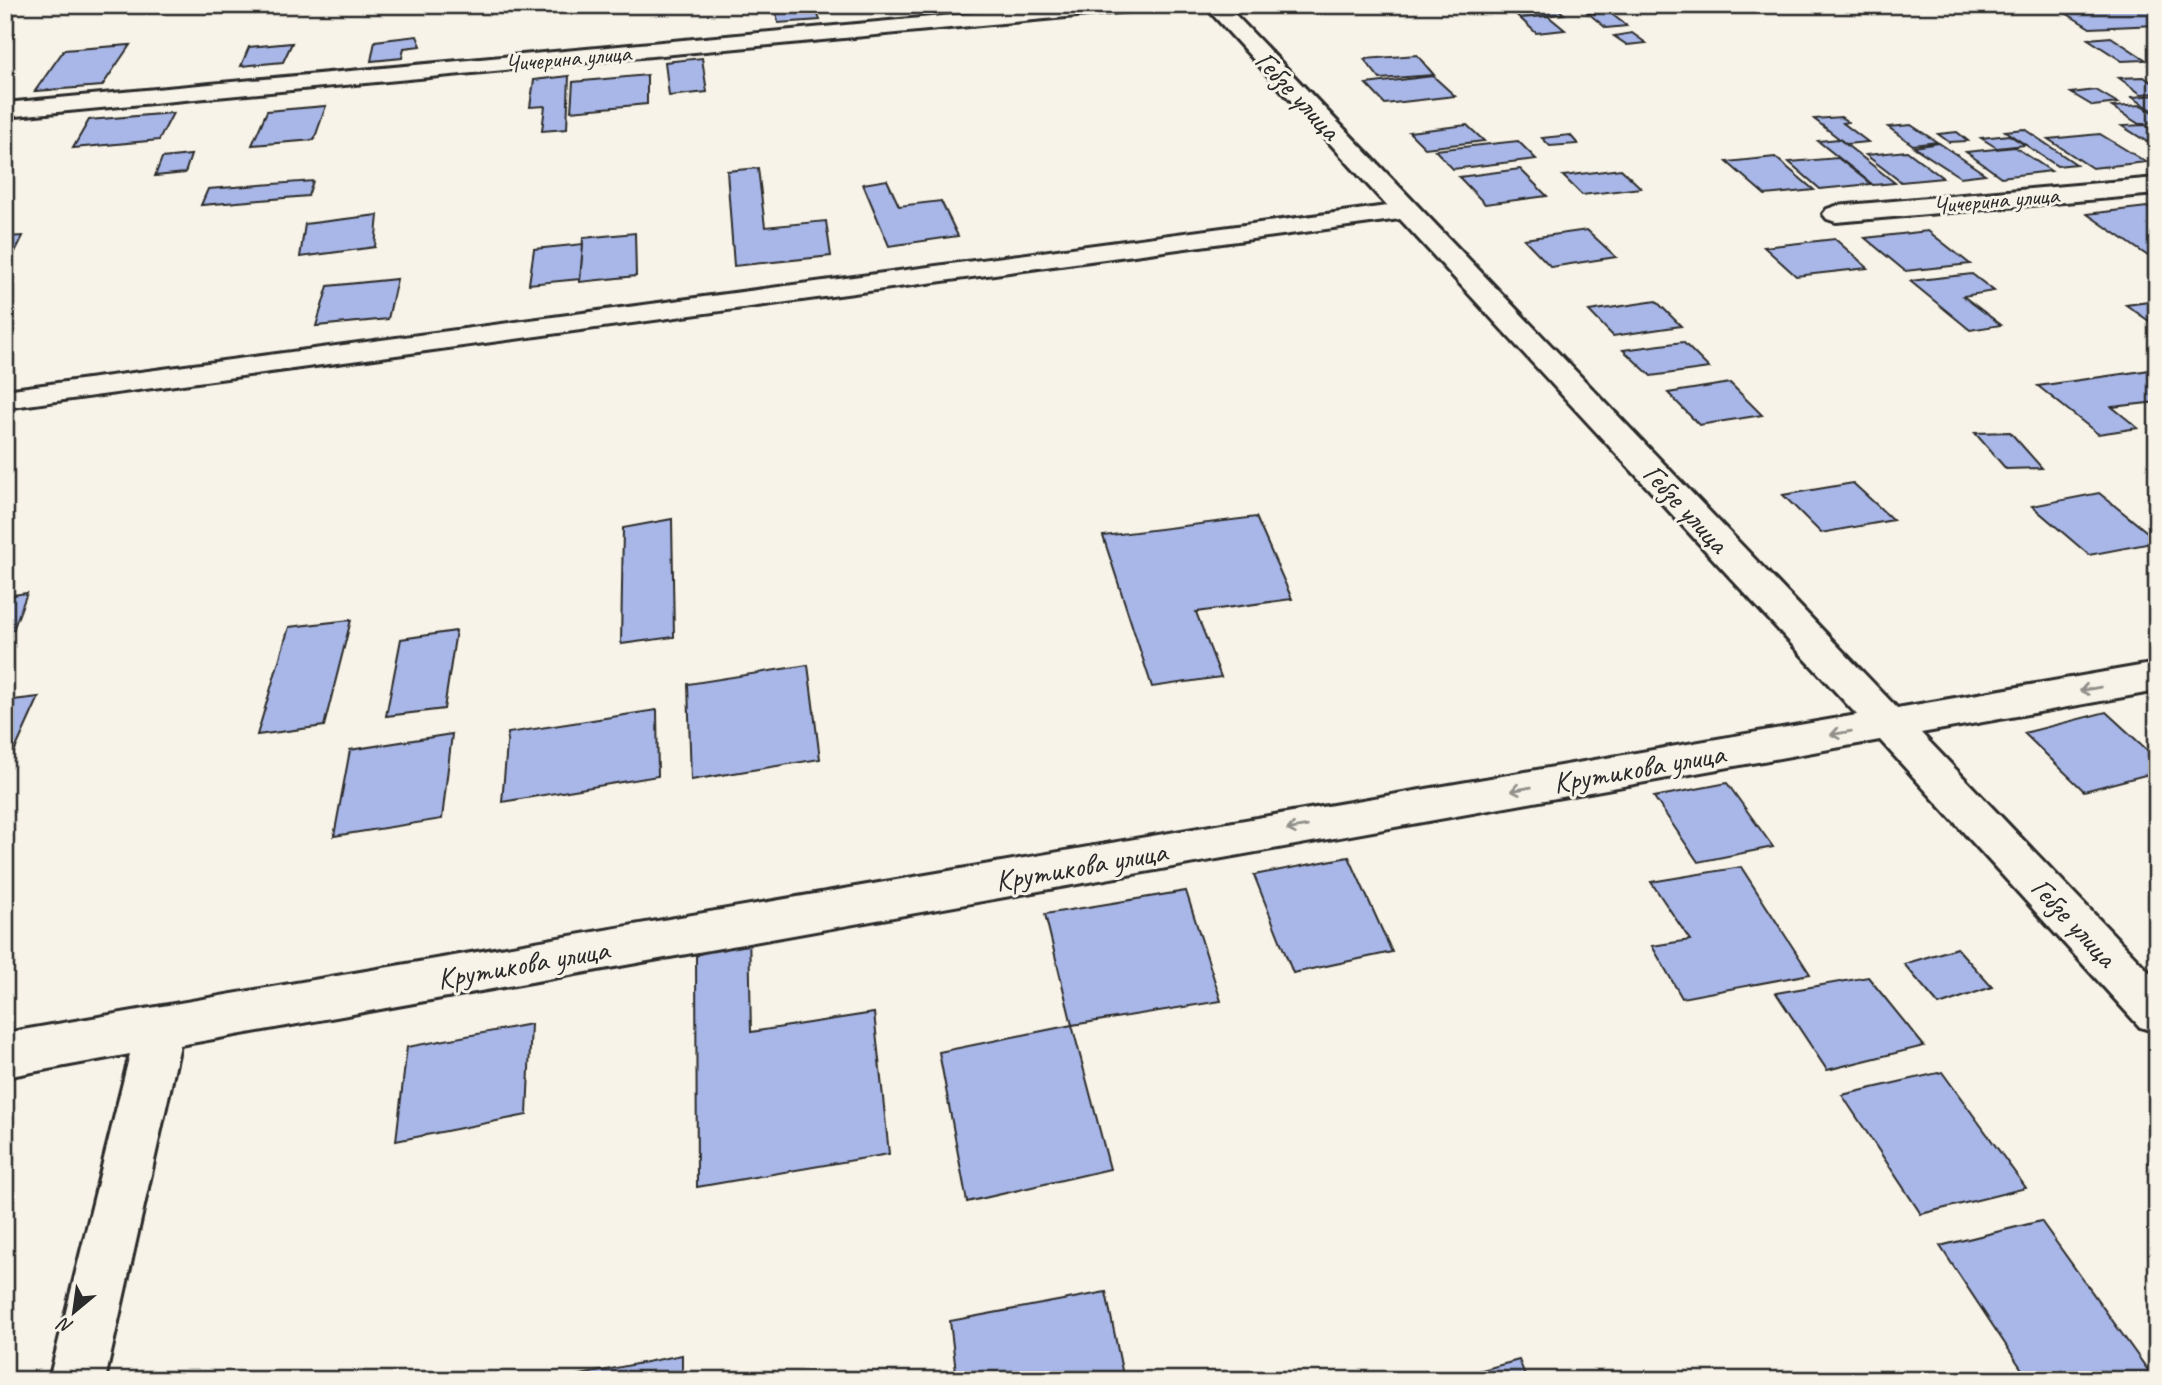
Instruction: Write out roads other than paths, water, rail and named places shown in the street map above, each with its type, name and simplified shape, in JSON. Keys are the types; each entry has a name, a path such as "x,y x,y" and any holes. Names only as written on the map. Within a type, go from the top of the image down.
{"street":[{"name":"Чичерина улица","path":"5,110 1130,5"},
{"name":"Гебзе улица","path":"1214,5 1405,211 1891,724 2157,1012"},
{"name":"Чичерина улица","path":"1836,214 2157,186"},
{"path":"5,399 1405,211"},
{"name":"Крутикова улица","path":"5,1055 2157,677"},
{"path":"77,1380 160,1028"}]}
